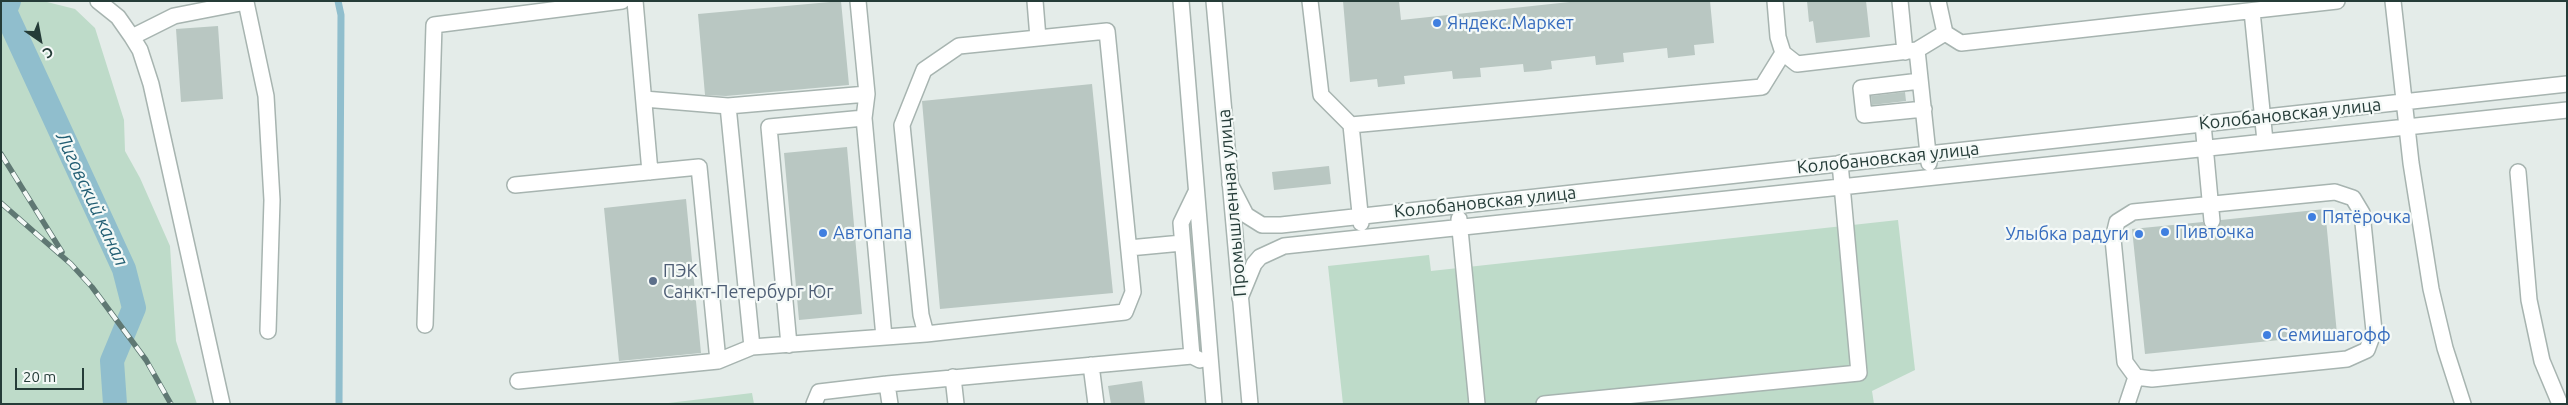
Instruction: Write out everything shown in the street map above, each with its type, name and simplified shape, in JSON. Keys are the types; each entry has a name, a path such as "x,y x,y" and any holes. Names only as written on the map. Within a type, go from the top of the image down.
{"street":[{"path":"98,1 118,17 132,37 140,50 152,84 222,404"},
{"path":"425,325 434,25 622,1"},
{"path":"635,1 650,172"},
{"path":"858,1 867,94 864,118 884,337"},
{"path":"1035,1 1038,38"},
{"name":"Промышленная улица","path":"1180,1 1214,404"},
{"name":"Промышленная улица","path":"1214,1 1250,404"},
{"path":"1310,1 1321,95 1350,125 1363,237"},
{"path":"1775,1 1778,37 1783,53 1797,64 1911,51 1945,33"},
{"path":"1900,1 1920,81 1930,176"},
{"path":"1938,1 1945,33 1961,43 2337,1"},
{"path":"2394,1 2411,163 2431,289 2445,348 2463,404"},
{"path":"132,37 174,16 246,2 266,96 272,200 268,331"},
{"path":"2252,11 2265,141"},
{"path":"518,381 718,361 752,348 926,334 1125,312 1133,292 1107,31 959,46 924,70 902,125 921,315 926,334"},
{"path":"1350,125 1762,87 1783,53"},
{"path":"1920,81 1861,88 1864,115 1924,109"},
{"name":"Колобановская улица","path":"1230,184 1241,209 1262,225 2567,84"},
{"path":"644,99 728,106 867,94"},
{"path":"728,106 752,348"},
{"name":"Колобановская улица","path":"1240,298 1248,273 1260,257 1284,246 1930,176 2567,110"},
{"path":"788,345 769,127 864,118"},
{"path":"2203,124 2212,221"},
{"path":"1544,404 1858,373 1840,164"},
{"path":"515,185 699,167 718,361"},
{"path":"2518,172 2529,300 2542,361 2560,404"},
{"path":"1192,356 1181,223 1196,191"},
{"path":"2335,192 2352,198 2362,213 2374,331 2367,350 2347,359 2152,379 2136,377 2125,362 2113,238 2117,222 2134,212 2210,204 2335,192"},
{"path":"1458,205 1477,404"},
{"path":"1129,248 1182,243"},
{"path":"814,404 819,392 953,377 1192,356 1211,364"},
{"path":"1092,365 1096,404"},
{"path":"953,377 956,404"},
{"path":"2127,404 2136,377"},
{"path":"887,384 890,404"}],"green space":[{"path":"1,1 43,1 75,9 95,28 124,120 125,151 140,178 170,246 176,341 197,404 1,404"},
{"path":"1898,220 1915,370 1872,391 1874,404 1343,404 1328,266 1429,255 1431,271"},
{"path":"752,393 754,404 660,404"}],"building":[{"path":"841,1 849,85 726,96 705,95 698,14"},
{"path":"1343,1 1399,1 1401,20 1579,1 1710,1 1714,43 1694,45 1695,55 1668,58 1667,48 1623,53 1624,62 1596,65 1595,56 1551,61 1552,69 1538,71 1524,72 1523,64 1480,68 1481,77 1453,79 1452,71 1404,76 1405,84 1378,87 1377,79 1350,82"},
{"path":"1807,1 1866,1 1870,37 1816,43 1813,21 1809,22"},
{"path":"218,26 223,99 181,102 176,29"},
{"path":"1092,84 1113,293 940,309 922,101"},
{"path":"1905,92 1906,101 1872,105 1871,96"},
{"name":"Автопапа","path":"847,147 862,314 799,320 784,153"},
{"path":"1329,166 1331,184 1274,190 1272,172"},
{"name":"ПЭК Санкт-Петербург Юг","path":"686,199 701,353 619,361 604,208"},
{"path":"2325,209 2337,334 2145,354 2132,229 2203,222 2208,229 2213,230 2220,225 2221,220"},
{"path":"1142,381 1145,404 1111,404 1108,386"}],"waterway":[{"name":"Лиговский канал","path":"9,1 5,11 124,269 134,308 112,361 115,404"},
{"path":"338,1 341,15 339,404"}],"railway":[{"path":"1,154 62,252"},
{"path":"1,203 71,264 92,287 146,360 171,404"}],"place":[{"name":"Яндекс.Маркет","path":"1437,23"},
{"name":"Пятёрочка","path":"2312,217"},
{"name":"Пивточка","path":"2165,232"},
{"name":"Автопапа","path":"823,233"},
{"name":"Улыбка радуги","path":"2139,234"},
{"name":"ПЭК Санкт-Петербург Юг","path":"653,281"},
{"name":"Семишагофф","path":"2267,335"}]}
